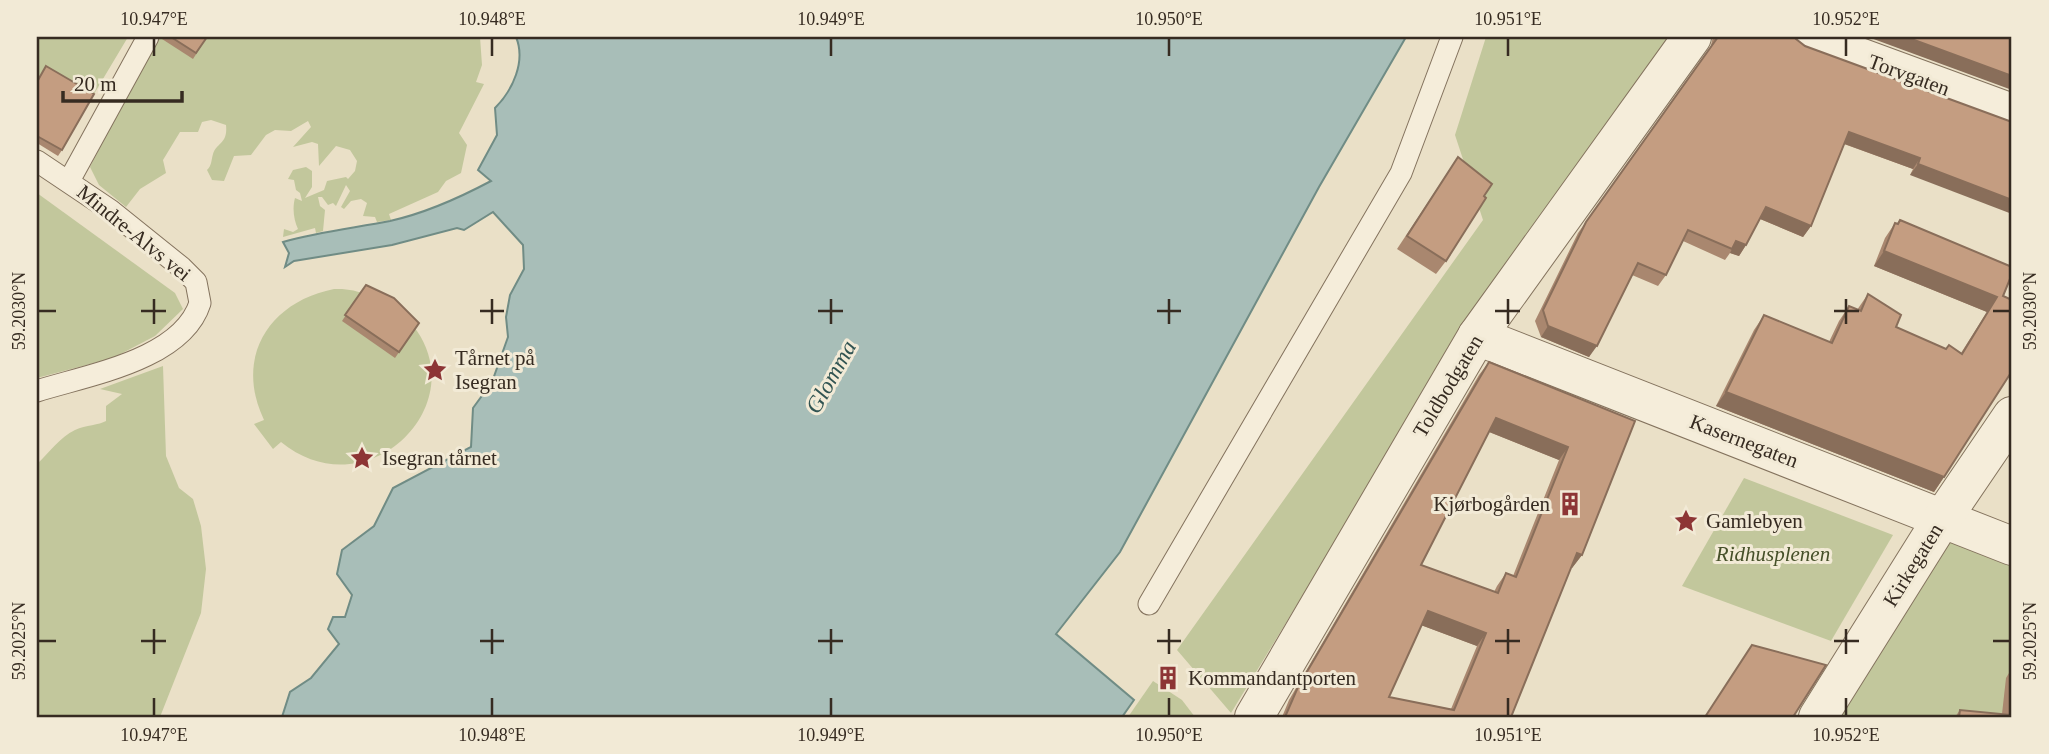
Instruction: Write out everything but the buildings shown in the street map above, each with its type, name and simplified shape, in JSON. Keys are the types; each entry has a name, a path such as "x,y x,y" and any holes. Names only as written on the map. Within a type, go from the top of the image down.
{"street":[{"name":"Toldbodgaten","path":"1254,717 1477,337 1692,37"},
{"name":"Torvgaten","path":"1805,37 2012,113"},
{"name":"Kasernegaten","path":"1477,337 2012,545"},
{"name":"Kirkegaten","path":"1818,717 1942,519 2012,416"}],"lane":[{"name":"Mindre-Alvs vei","path":"69,181 148,37"},
{"path":"1149,604 1401,173 1452,37"},
{"name":"Mindre-Alvs vei","path":"37,161 69,181 181,267 195,282 200,303 187,327 148,354 79,380 37,391"}],"green space":[{"path":"37,37 128,37 91,99 43,71 37,81"},
{"path":"155,37 480,37 482,65 476,82 484,84 459,133 467,145 461,173 446,181 438,192 389,214 391,220 377,222 375,217 363,216 367,203 361,199 351,201 344,209 341,207 350,191 346,185 336,206 333,203 328,205 322,197 318,197 320,206 325,210 323,231 316,233 315,228 283,237 284,229 293,232 298,229 294,202 295,198 302,201 294,180 288,179 293,170 306,167 312,171 312,187 305,198 324,190 327,181 346,177 348,179 355,171 357,161 350,150 336,146 319,166 318,144 312,142 293,147 311,127 308,121 291,131 275,130 266,135 251,155 234,156 224,181 212,180 207,170 215,150 224,139 226,125 211,120 202,122 198,132 180,132 163,160 166,173 140,189 126,207 99,185 90,167"},
{"path":"1486,37 1680,37 1467,326 1231,713 1177,650 1483,220 1455,135"},
{"path":"37,193 175,293 183,309 155,336 113,358 37,378"},
{"path":"334,289 365,294 409,323 417,331 430,361 430,391 420,419 400,442 375,458 345,464 313,460 281,442 273,449 254,424 264,420 256,397 253,375 256,354 263,336 275,320 291,306"},
{"path":"163,366 166,456 179,488 193,499 201,526 206,569 201,613 160,717 37,717 37,464 70,433 106,421 106,406 122,394 100,389"},
{"name":"Ridhusplenen","path":"1744,478 1893,535 1831,641 1682,586"},
{"path":"1948,531 2012,556 2012,717 1829,717"},
{"path":"1153,681 1182,700 1195,717 1128,717"}],"water":[{"name":"Glomma","path":"516,37 1406,37 1319,187 1120,552 1056,634 1134,700 1122,717 282,717 290,692 311,678 339,644 328,629 333,617 345,617 352,595 337,574 342,550 374,526 393,488 471,447 473,408 492,382 508,337 506,317 510,295 524,269 523,245 493,212 464,230 457,228 392,245 294,261 285,267 289,253 283,242 403,218 442,204 491,181 478,170 497,135 495,108 516,75 519,46"}],"place":[{"name":"Tårnet på Isegran","path":"435,370"},
{"name":"Isegran tårnet","path":"362,458"},
{"name":"Kjørbogården","path":"1570,504"},
{"name":"Gamlebyen","path":"1686,521"},
{"name":"Kommandantporten","path":"1168,678"}]}
